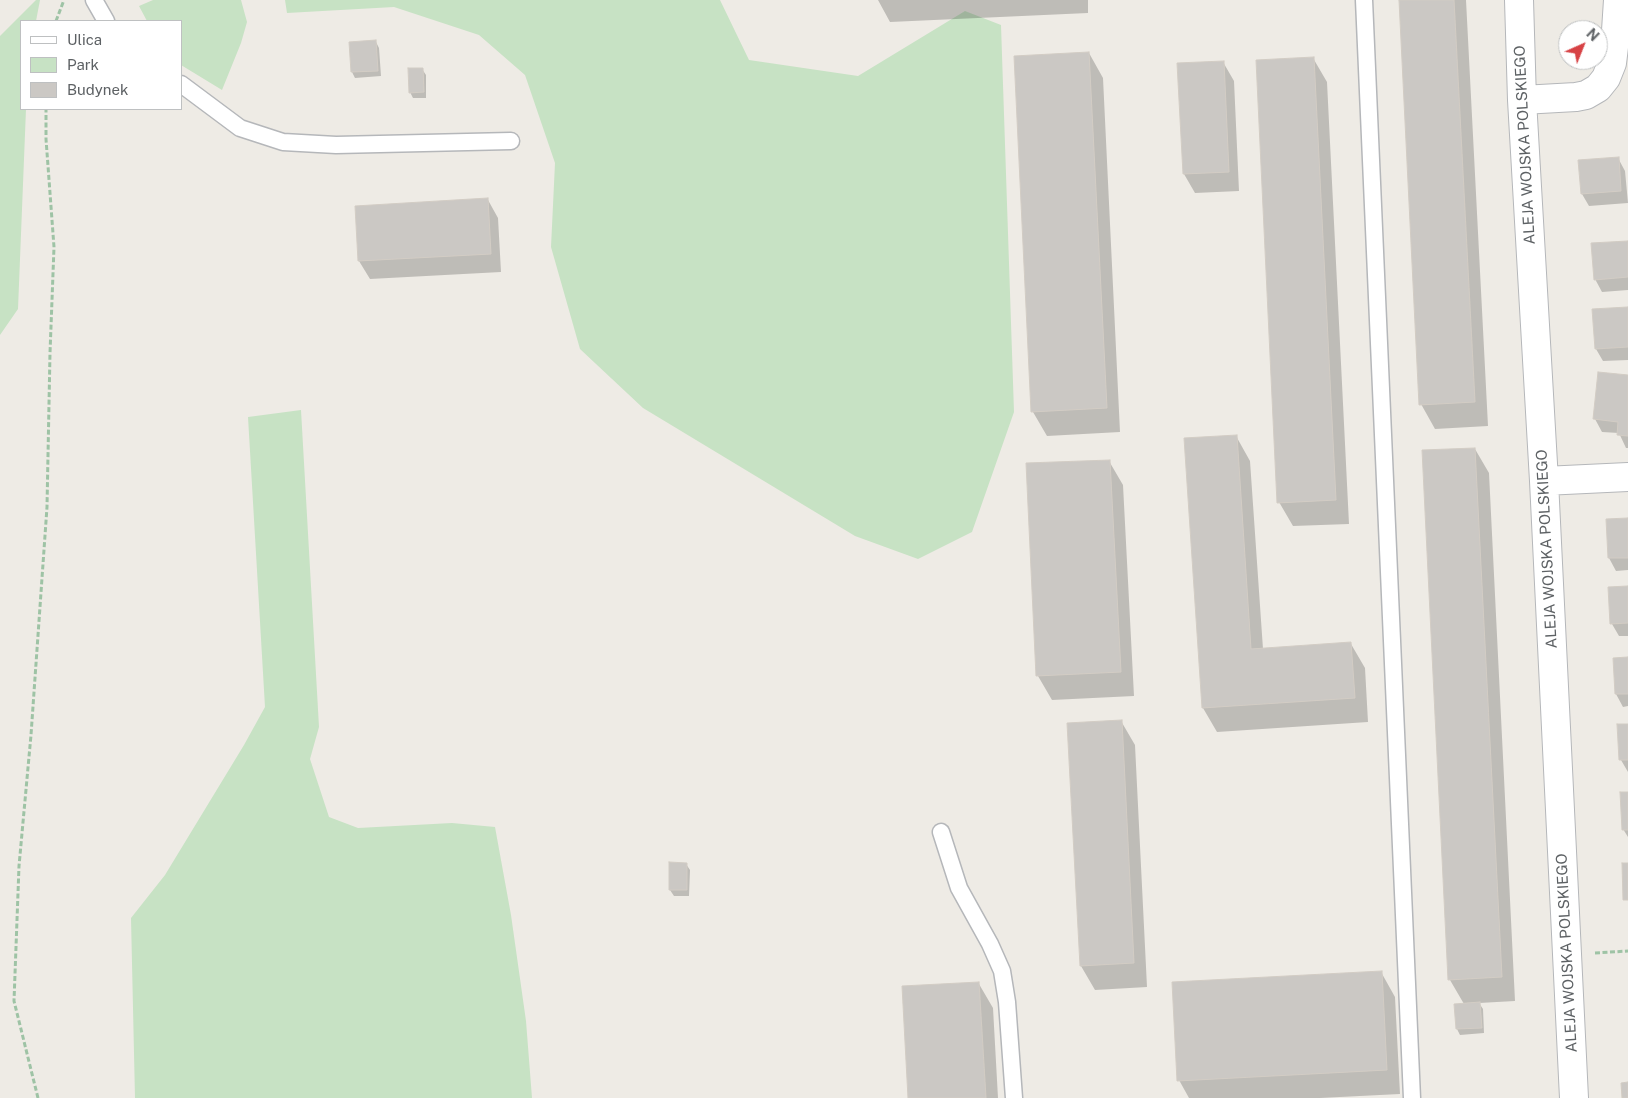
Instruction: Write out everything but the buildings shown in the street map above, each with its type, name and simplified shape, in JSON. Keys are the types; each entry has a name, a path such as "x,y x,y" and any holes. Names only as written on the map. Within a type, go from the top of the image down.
{"street":[{"name":"ALEJA WOJSKA POLSKIEGO","path":"1519,0 1522,100 1544,481 1574,1098"},
{"path":"1522,100 1576,97 1586,95 1598,88 1606,78 1612,63 1618,0"},
{"path":"1544,481 1628,477"}],"lane":[{"path":"94,0 105,20"},
{"path":"1364,0 1412,1098"},
{"path":"182,85 240,128 283,142 336,145 511,141"},
{"path":"941,832 959,888 990,944 1002,971 1014,1098"}],"path":[{"path":"56,20 64,0"},
{"path":"38,1098 14,1001 19,866 31,735 47,507 54,247 46,139 46,110"},
{"path":"1590,953 1628,951"}],"green space":[{"path":"36,0 40,0 36,20 20,20 20,110 26,110 18,309 0,335 0,36"},
{"path":"153,0 241,0 247,22 241,43 222,90 182,66 182,20 146,20 139,6"},
{"path":"285,0 720,0 749,60 858,76 965,11 1001,25 1014,412 972,532 918,559 855,536 643,408 580,349 551,247 555,163 525,75 479,35 394,7 287,13"},
{"path":"301,410 319,727 310,759 329,817 358,828 452,823 495,827 511,915 526,1021 532,1098 135,1098 131,918 165,875 265,707 248,417"}]}
